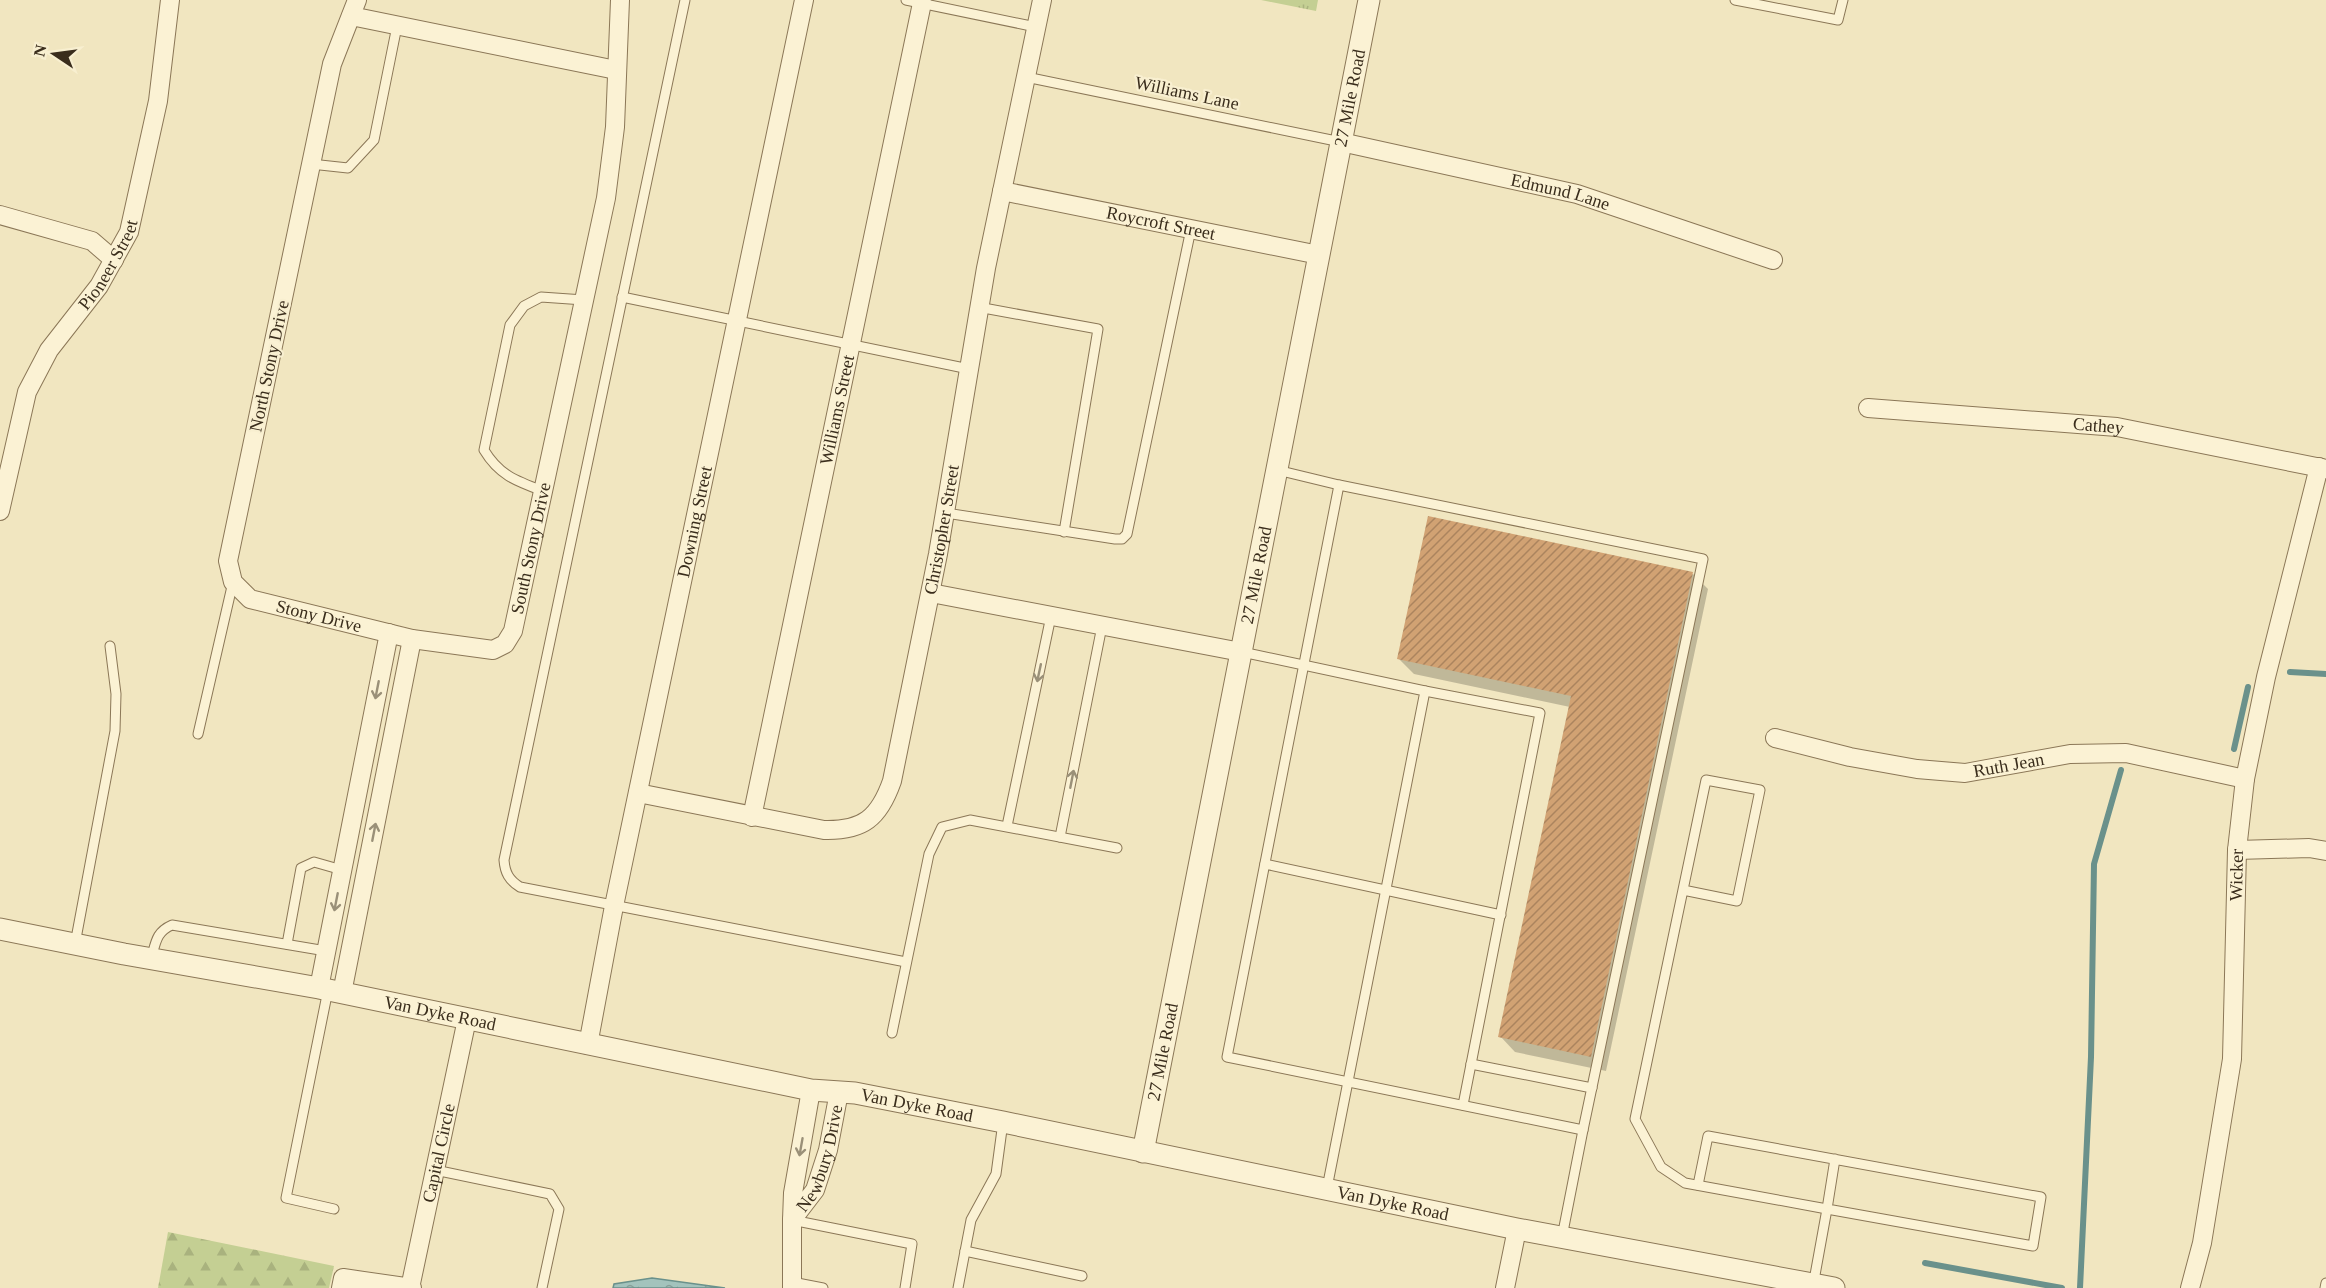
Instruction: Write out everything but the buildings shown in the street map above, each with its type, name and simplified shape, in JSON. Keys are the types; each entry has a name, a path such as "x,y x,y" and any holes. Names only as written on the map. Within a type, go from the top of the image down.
{"street":[{"name":"Pioneer Street","path":"0,512 27,392 49,350 99,286 129,232 158,101 170,0"},
{"name":"South Stony Drive","path":"412,639 493,650 505,644 513,631 606,198 615,127 620,0"},
{"name":"Downing Street","path":"588,1045 614,906 804,0"},
{"name":"Christopher Street","path":"638,793 752,817 839,831 854,828 866,822 878,812 886,798 892,781 931,593 946,513 978,306 1042,0"},
{"name":"27 Mile Road","path":"1143,1152 1369,0"},
{"name":"Williams Street","path":"752,817 850,345 914,2"},
{"path":"354,8 397,26 616,70"},
{"name":"North Stony Drive","path":"233,582 228,561 332,64 354,8"},
{"name":"Edmund Lane","path":"1341,142 1577,194 1773,260"},
{"name":"Roycroft Street","path":"1002,191 1318,255"},
{"path":"0,215 92,241 114,260"},
{"name":"Cathey","path":"1868,408 2117,427 2323,468"},
{"name":"Wicker","path":"2190,1288 2202,1243 2232,1059 2237,850 2245,779 2266,677 2323,468"},
{"name":"Stony Drive","path":"233,582 250,599 412,639"},
{"path":"931,593 1241,652"},
{"path":"330,990 326,951 389,633"},
{"path":"330,990 412,639"},
{"name":"Ruth Jean","path":"1774,738 1850,757 1917,769 1965,773 2070,754 2126,753 2245,779"},
{"path":"2237,850 2309,848 2326,850"},
{"name":"Van Dyke Road","path":"0,929 151,959 330,990 588,1045 811,1089 855,1093 1003,1122 1517,1229 1820,1287"},
{"name":"Capital Circle","path":"411,1288 467,1019"},
{"name":"Newbury Drive","path":"792,1285 794,1192 811,1089"},
{"name":"Newbury Drive","path":"792,1220 815,1190 828,1150 839,1092"},
{"path":"1505,1288 1517,1229"},
{"path":"341,1288 343,1278 411,1288"}],"lane":[{"path":"685,0 504,860 505,871 511,881 520,887 906,962"},
{"path":"1735,0 1784,5 1838,20 1843,0"},
{"path":"914,2 1036,27"},
{"path":"311,164 348,168 374,140 397,26"},
{"name":"Williams Lane","path":"1026,77 1341,142"},
{"path":"946,513 1115,540 1127,534 1191,229"},
{"path":"543,491 513,480 493,466 483,450 510,325 524,306 541,297 584,300"},
{"path":"622,297 969,369"},
{"path":"978,306 1098,329 1064,532"},
{"path":"1277,470 1338,485 1703,559 1562,1237"},
{"path":"1338,485 1227,1057 1583,1130"},
{"name":"North Stony Drive","path":"198,734 233,582"},
{"path":"1007,826 1051,616"},
{"path":"1060,837 1102,626"},
{"path":"75,944 115,732 116,694 110,645"},
{"path":"1241,652 1540,713 1463,1105"},
{"path":"1327,1188 1425,691"},
{"path":"1683,890 1737,901 1760,790 1706,780 1635,1119 1661,1167 1684,1183 2033,1246 2041,1197 1708,1136 1698,1185"},
{"path":"892,1033 929,854 942,827 970,820 1117,848"},
{"path":"287,944 301,868 314,862 342,870"},
{"path":"1264,864 1501,915"},
{"path":"151,959 156,940 162,930 172,925 326,951"},
{"path":"330,990 286,1198 334,1209"},
{"path":"1471,1064 1592,1088"},
{"path":"958,1288 971,1220 996,1174 1003,1122"},
{"path":"1820,1287 1827,1209 1835,1159"},
{"path":"435,1170 550,1194 559,1209 542,1288"},
{"path":"792,1220 912,1244 905,1288"},
{"path":"965,1251 1082,1276"},
{"path":"2325,1288 2326,1283"},
{"path":"792,1285 823,1288"}],"green space":[{"path":"1261,0 1318,0 1316,11"},
{"path":"168,1232 334,1266 329,1288 158,1288"}],"water":[{"path":"652,1278 725,1288 613,1288 614,1284"}],"waterway":[{"path":"2290,672 2326,674"},
{"path":"2234,749 2248,687"},
{"path":"2080,1288 2091,1057 2094,864 2121,770"},
{"path":"1925,1263 2062,1288"}]}
